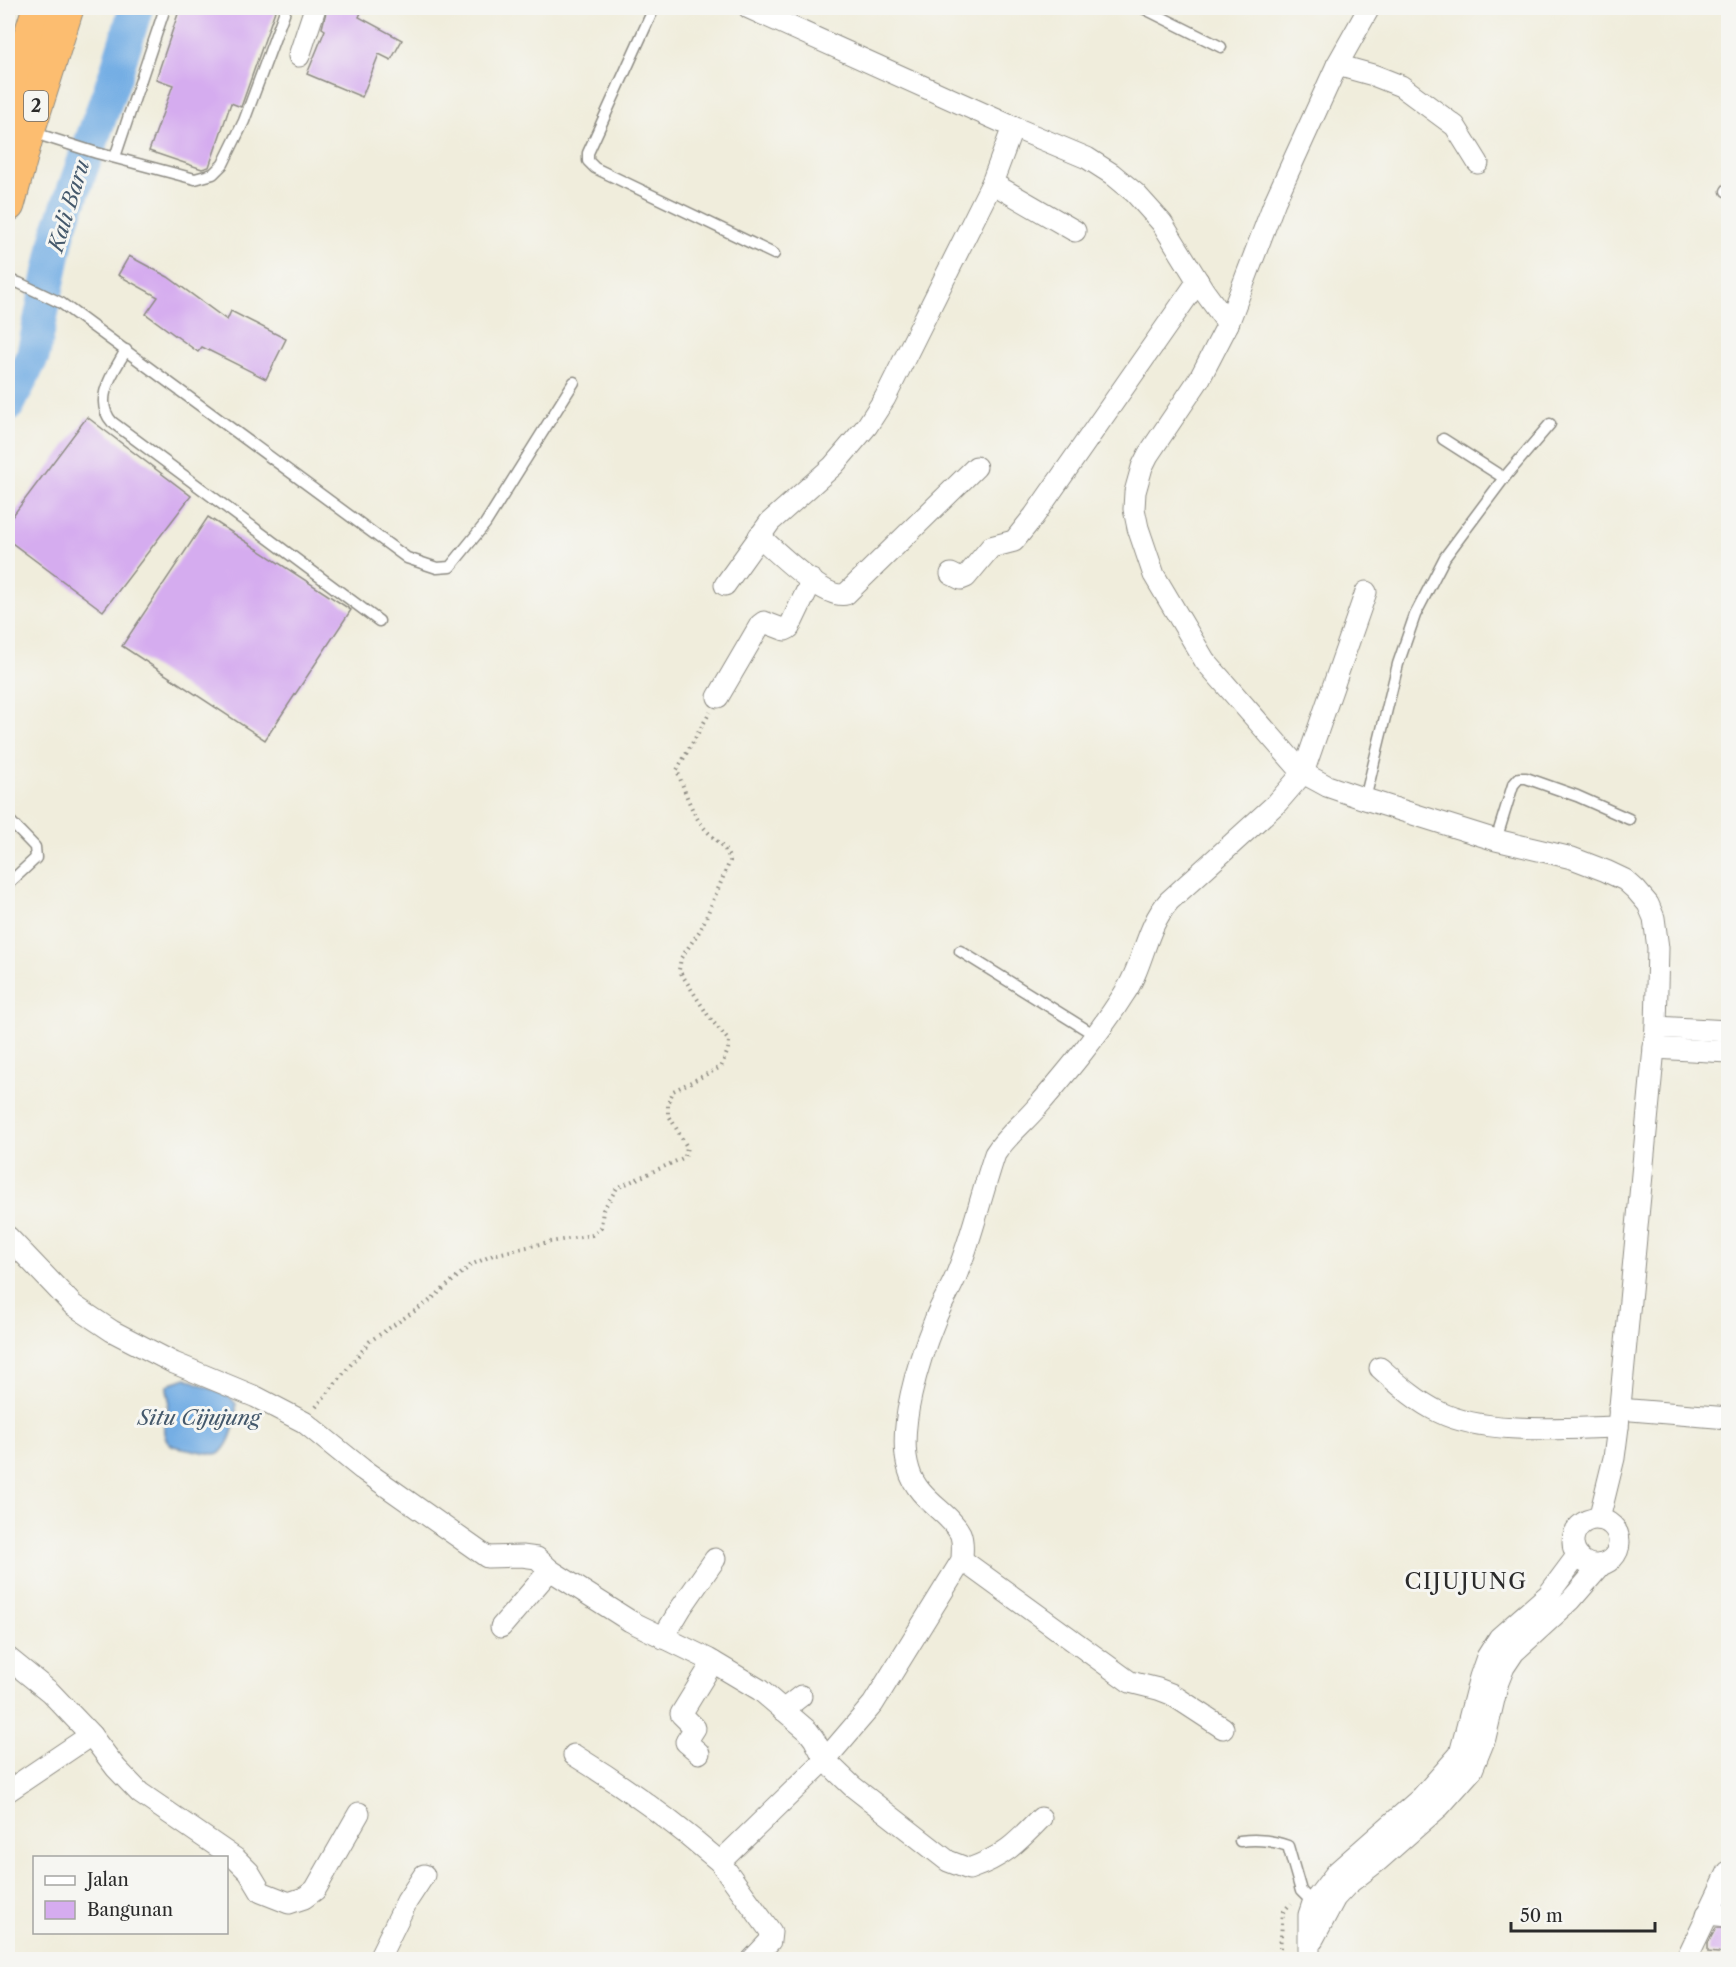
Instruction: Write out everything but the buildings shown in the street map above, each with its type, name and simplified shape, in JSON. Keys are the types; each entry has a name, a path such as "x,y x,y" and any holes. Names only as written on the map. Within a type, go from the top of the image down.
{"highway":[{"name":"2","path":"8,205 39,8"},
{"name":"2","path":"23,109 67,8"}],"street":[{"path":"299,56 315,8"},
{"path":"749,8 1087,158 1112,174 1135,193 1162,223 1226,321"},
{"path":"1370,8 1337,65 1275,201 1200,378 1142,467 1135,492 1134,509 1154,575 1205,661 1303,773 1328,786 1365,799 1496,840 1572,858 1625,880 1648,904 1654,918 1658,948 1655,1038 1619,1418 1614,1458 1599,1519"},
{"path":"1337,65 1401,86 1455,126 1478,163"},
{"path":"724,585 777,514 833,466 867,426 885,399 992,183 1013,127"},
{"path":"992,183 1075,231"},
{"path":"951,574 961,579 966,577 992,547 1014,541 1201,286"},
{"path":"759,536 812,580 840,596 846,594 976,466"},
{"path":"718,698 760,625 764,622 785,630 789,628 812,580"},
{"path":"720,1862 825,1760 873,1704 962,1560 963,1544 959,1532 927,1500 909,1470 906,1416 932,1329 958,1273 995,1154 1004,1140 1036,1108 1095,1035 1124,994 1136,975 1158,913 1277,803 1303,773 1366,592"},
{"path":"1655,1038 1728,1031"},
{"path":"1655,1038 1728,1052"},
{"path":"8,1237 73,1305 112,1331 174,1363 256,1397 304,1422 362,1469 487,1557 537,1558 550,1570 630,1622 713,1662 760,1690 808,1731 825,1760 852,1786 948,1861 969,1869 992,1861 1013,1847 1041,1818"},
{"path":"1380,1368 1410,1395 1439,1412 1468,1422 1533,1429 1619,1418 1728,1418"},
{"path":"1599,1519 1609,1523 1616,1530 1619,1540 1618,1550 1612,1559 1596,1566 1584,1562 1577,1556 1573,1546 1574,1535 1579,1526 1588,1520 1599,1519"},
{"path":"1310,1952 1310,1916 1307,1897 1421,1798 1460,1754 1480,1677 1487,1657 1498,1638 1548,1595 1577,1556"},
{"path":"663,1638 714,1559"},
{"path":"962,1560 1130,1682 1171,1694 1223,1728"},
{"path":"1310,1952 1335,1898 1348,1884 1439,1807 1472,1770 1485,1738 1498,1682 1504,1667 1514,1652 1571,1600 1602,1564"},
{"path":"501,1627 550,1570"},
{"path":"8,1658 50,1692 91,1735 116,1768 140,1793 236,1859 249,1872 261,1892 289,1903 304,1898 315,1890 359,1813"},
{"path":"699,1753 686,1742 695,1728 681,1714 713,1662"},
{"path":"783,1710 801,1696"},
{"path":"8,1791 91,1735"},
{"path":"574,1755 651,1807 720,1862 771,1932 770,1941 752,1959"},
{"path":"1686,1959 1728,1872"},
{"path":"378,1959 407,1901 424,1875"},
{"path":"1707,1914 1728,1916"}],"lane":[{"path":"115,157 165,8"},
{"path":"23,109 97,153 195,179 213,174 223,165 244,121 286,8"},
{"path":"654,8 588,153 588,161 594,168 774,254"},
{"path":"1143,8 1221,47"},
{"path":"8,280 61,303 407,558 443,568 450,567 455,562 485,524 574,382"},
{"path":"126,350 103,398 105,414 112,422 379,621"},
{"path":"1365,799 1398,664 1415,615 1445,557 1504,478 1550,424"},
{"path":"1443,439 1504,478"},
{"path":"1496,840 1513,785 1519,778 1526,778 1577,796 1629,819"},
{"path":"8,819 34,847 36,858 8,884"},
{"path":"960,951 1095,1035"},
{"path":"1240,1841 1255,1839 1278,1842 1288,1846 1291,1851 1294,1873 1307,1897"}],"path":[{"path":"304,1422 370,1341 428,1302 471,1265 493,1255 592,1235 602,1227 603,1210 616,1188 685,1157 687,1147 668,1114 668,1104 673,1091 721,1067 729,1041 709,1017 680,970 681,958 701,929 730,861 728,853 701,825 677,770 718,698"},
{"path":"1279,1959 1283,1912 1307,1897"}],"water":[{"name":"Situ Cijujung","path":"186,1378 230,1397 236,1404 233,1430 228,1443 220,1453 213,1454 173,1446 165,1437 164,1425 169,1401 167,1387 171,1383"}],"waterway":[{"name":"Kali Baru","path":"8,405 33,355 59,230 116,73 136,8"}],"district":[{"name":"CIJUJUNG","path":"1466,1581"}]}
